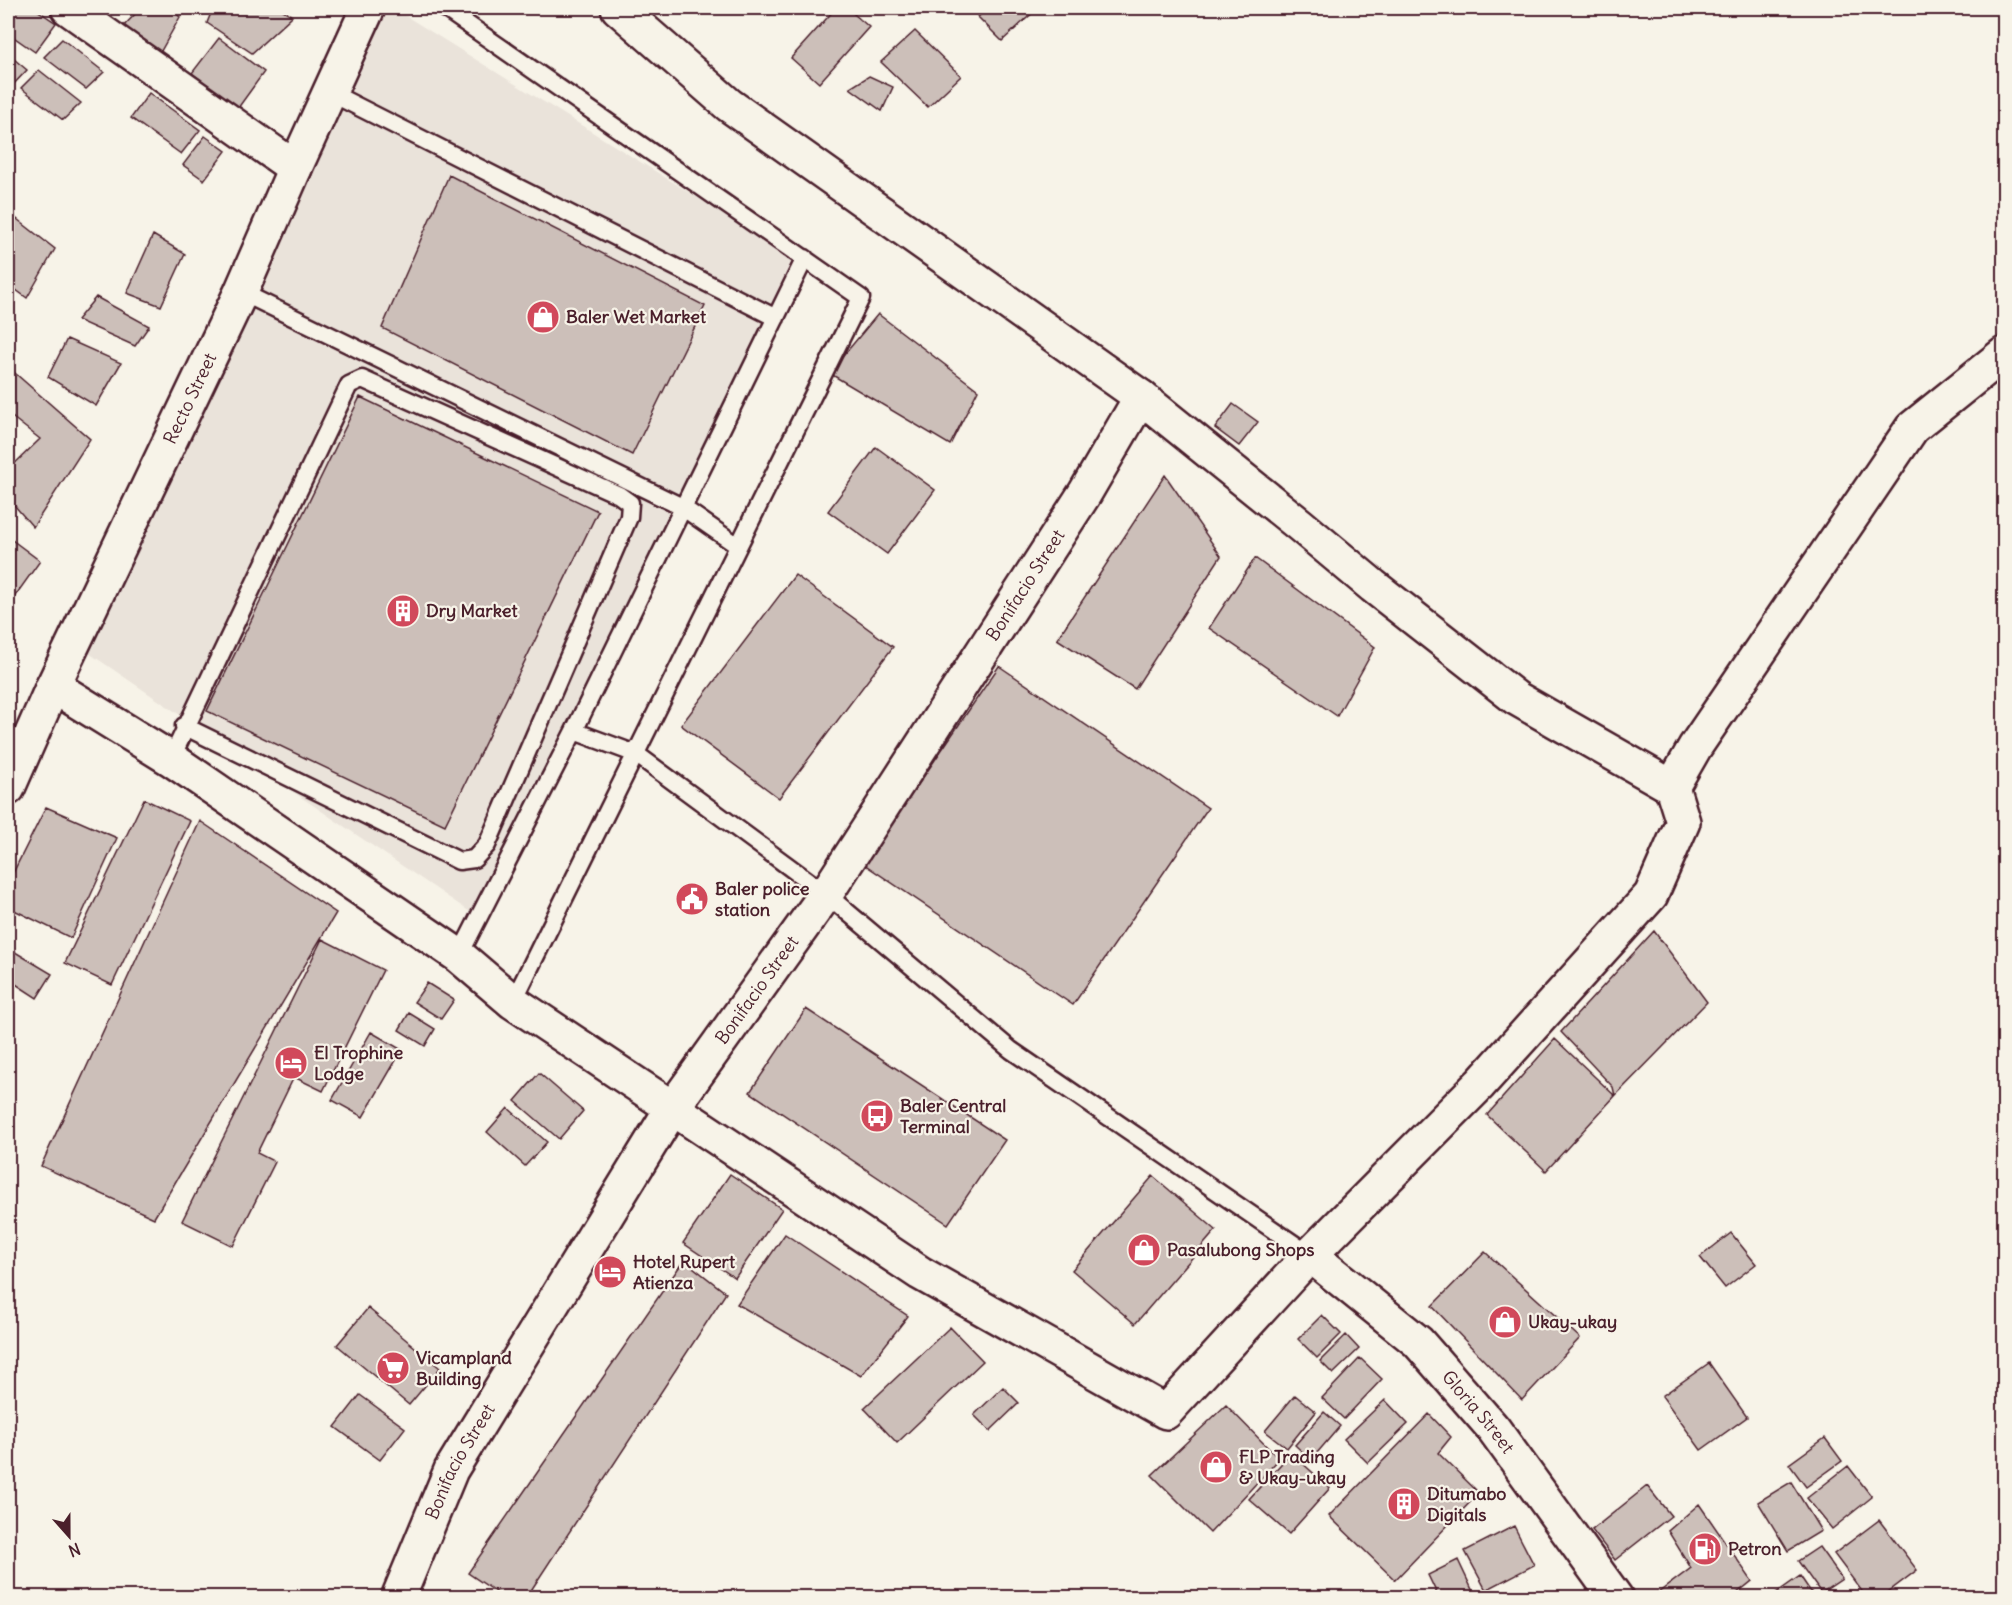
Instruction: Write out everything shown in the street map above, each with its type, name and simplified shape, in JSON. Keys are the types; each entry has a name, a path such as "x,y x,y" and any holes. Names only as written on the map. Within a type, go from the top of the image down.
{"street":[{"path":"68,8 295,168"},
{"name":"Recto Street","path":"8,788 53,686 241,292 368,8"},
{"path":"53,686 171,759 459,956 513,1002 671,1110 920,1273 1166,1412 1310,1255 1480,1084 1651,895 1683,822 1672,787 1516,698 1373,586 1141,397 729,105 618,8"},
{"path":"1672,787 1695,747 1912,428 2004,354"},
{"name":"Bonifacio Street","path":"398,1598 451,1470 671,1110 826,894 1085,493 1141,397"},
{"name":"Gloria Street","path":"1310,1255 1418,1342 1492,1428 1616,1598"}],"lane":[{"path":"444,8 861,298 513,1002"},
{"path":"329,92 776,318"},
{"path":"459,956 574,730 805,258"},
{"path":"241,292 682,507 738,546"},
{"path":"171,759 184,726 349,385 363,379 619,495 630,503 629,516 487,845 474,859 459,861 184,726"},
{"path":"574,730 636,754 826,894 1011,1050 1310,1255"}],"shaded area":[{"path":"385,8 393,8 793,257 482,920 80,647"}],"building":[{"path":"8,8 34,8 56,23 35,52 8,33"},
{"path":"141,8 170,8 180,17 152,67 118,32"},
{"path":"213,8 280,8 292,16 252,53 207,23"},
{"path":"836,8 847,8 869,27 819,83 791,58"},
{"path":"988,8 1038,8 1002,41 978,17"},
{"path":"915,31 961,76 928,107 881,62"},
{"path":"219,38 264,72 238,108 192,73"},
{"path":"62,39 104,72 86,89 44,57"},
{"path":"8,54 27,70 8,90"},
{"path":"39,70 81,103 63,120 21,88"},
{"path":"869,76 893,87 882,111 850,88"},
{"path":"149,93 200,130 181,154 131,118"},
{"path":"205,136 226,151 204,180 183,165"},
{"name":"Baler Wet Market","path":"449,175 705,306 632,455 382,328"},
{"path":"13,216 55,249 27,298 8,284 8,223"},
{"path":"153,235 185,254 161,306 127,293"},
{"path":"96,297 149,326 135,346 77,320"},
{"path":"878,314 978,390 950,445 829,373"},
{"path":"67,339 121,363 96,406 48,377"},
{"path":"8,367 90,439 33,527 8,498 8,470 40,439 8,414"},
{"name":"Dry Market","path":"360,397 598,511 445,825 207,711"},
{"path":"1233,404 1258,422 1239,446 1215,428"},
{"path":"876,447 935,490 887,554 828,511"},
{"path":"1165,475 1221,556 1135,689 1057,639"},
{"path":"8,537 40,561 8,606"},
{"path":"1255,558 1375,647 1337,716 1209,628"},
{"path":"795,575 893,647 779,798 681,725"},
{"path":"999,666 1208,808 1073,1005 864,864"},
{"path":"144,799 190,821 112,985 65,963"},
{"path":"46,807 117,838 71,938 8,907 8,883"},
{"path":"200,821 336,913 154,1218 41,1166"},
{"path":"1654,931 1707,1002 1615,1096 1613,1087 1561,1032"},
{"path":"322,939 383,970 323,1091 294,1077 257,1153 275,1162 233,1246 182,1221"},
{"path":"10,949 52,974 37,998 8,979"},
{"path":"427,983 454,1000 441,1019 414,1002"},
{"name":"Baler Central Terminal","path":"806,1009 1005,1140 948,1224 750,1092"},
{"path":"409,1013 435,1029 425,1046 399,1030"},
{"path":"371,1032 402,1050 363,1117 332,1100"},
{"path":"1555,1039 1615,1096 1546,1171 1487,1115"},
{"path":"539,1073 583,1111 559,1139 515,1101"},
{"path":"508,1108 547,1142 525,1166 487,1132"},
{"path":"730,1174 782,1209 735,1278 683,1243"},
{"name":"Pasalubong Shops","path":"1153,1176 1216,1230 1135,1324 1072,1270"},
{"path":"1731,1233 1756,1264 1725,1288 1700,1257"},
{"path":"785,1234 908,1316 861,1376 737,1304"},
{"name":"Ukay-ukay","path":"1485,1252 1580,1338 1522,1400 1432,1306"},
{"path":"684,1260 726,1293 526,1598 505,1598 468,1573"},
{"path":"368,1308 440,1368 409,1405 337,1345"},
{"path":"1322,1315 1341,1334 1317,1358 1298,1339"},
{"path":"950,1327 983,1361 897,1443 864,1408"},
{"path":"1346,1335 1359,1349 1333,1374 1320,1361"},
{"path":"1360,1358 1382,1379 1344,1419 1322,1398"},
{"path":"1709,1363 1747,1417 1701,1450 1662,1396"},
{"path":"1003,1387 1019,1403 990,1431 974,1415"},
{"path":"360,1395 405,1428 380,1460 335,1427"},
{"path":"1295,1395 1316,1412 1287,1448 1265,1431"},
{"path":"1385,1400 1408,1424 1368,1463 1344,1439"},
{"name":"FLP Trading & Ukay-ukay","path":"1226,1405 1279,1459 1210,1533 1152,1475"},
{"path":"1324,1412 1340,1426 1311,1460 1295,1445"},
{"name":"Ditumabo Digitals","path":"1429,1414 1451,1437 1438,1453 1479,1493 1395,1580 1329,1516"},
{"path":"1825,1438 1842,1461 1806,1487 1789,1464"},
{"path":"1291,1453 1330,1488 1289,1534 1249,1499"},
{"path":"1848,1466 1872,1497 1832,1529 1807,1498"},
{"path":"1791,1482 1821,1531 1788,1551 1758,1502"},
{"path":"1647,1486 1671,1516 1615,1560 1592,1530"},
{"name":"Petron","path":"1699,1504 1752,1581 1731,1598 1655,1598 1654,1596 1691,1568 1668,1531"},
{"path":"1879,1520 1917,1570 1880,1598 1867,1598 1834,1554"},
{"path":"1514,1526 1534,1565 1486,1590 1465,1551"},
{"path":"1819,1547 1842,1579 1821,1593 1798,1561"},
{"path":"1458,1560 1475,1596 1439,1598 1428,1575"},
{"path":"1800,1576 1815,1598 1769,1598"}],"place":[{"name":"Baler Wet Market","path":"543,317"},
{"name":"Dry Market","path":"403,611"},
{"name":"Baler police station","path":"692,899"},
{"name":"El Trophine Lodge","path":"291,1063"},
{"name":"Baler Central Terminal","path":"877,1116"},
{"name":"Pasalubong Shops","path":"1144,1250"},
{"name":"Hotel Rupert Atienza","path":"610,1272"},
{"name":"Ukay-ukay","path":"1505,1322"},
{"name":"Vicampland Building","path":"393,1368"},
{"name":"FLP Trading & Ukay-ukay","path":"1216,1467"},
{"name":"Ditumabo Digitals","path":"1404,1504"},
{"name":"Petron","path":"1705,1549"}]}
